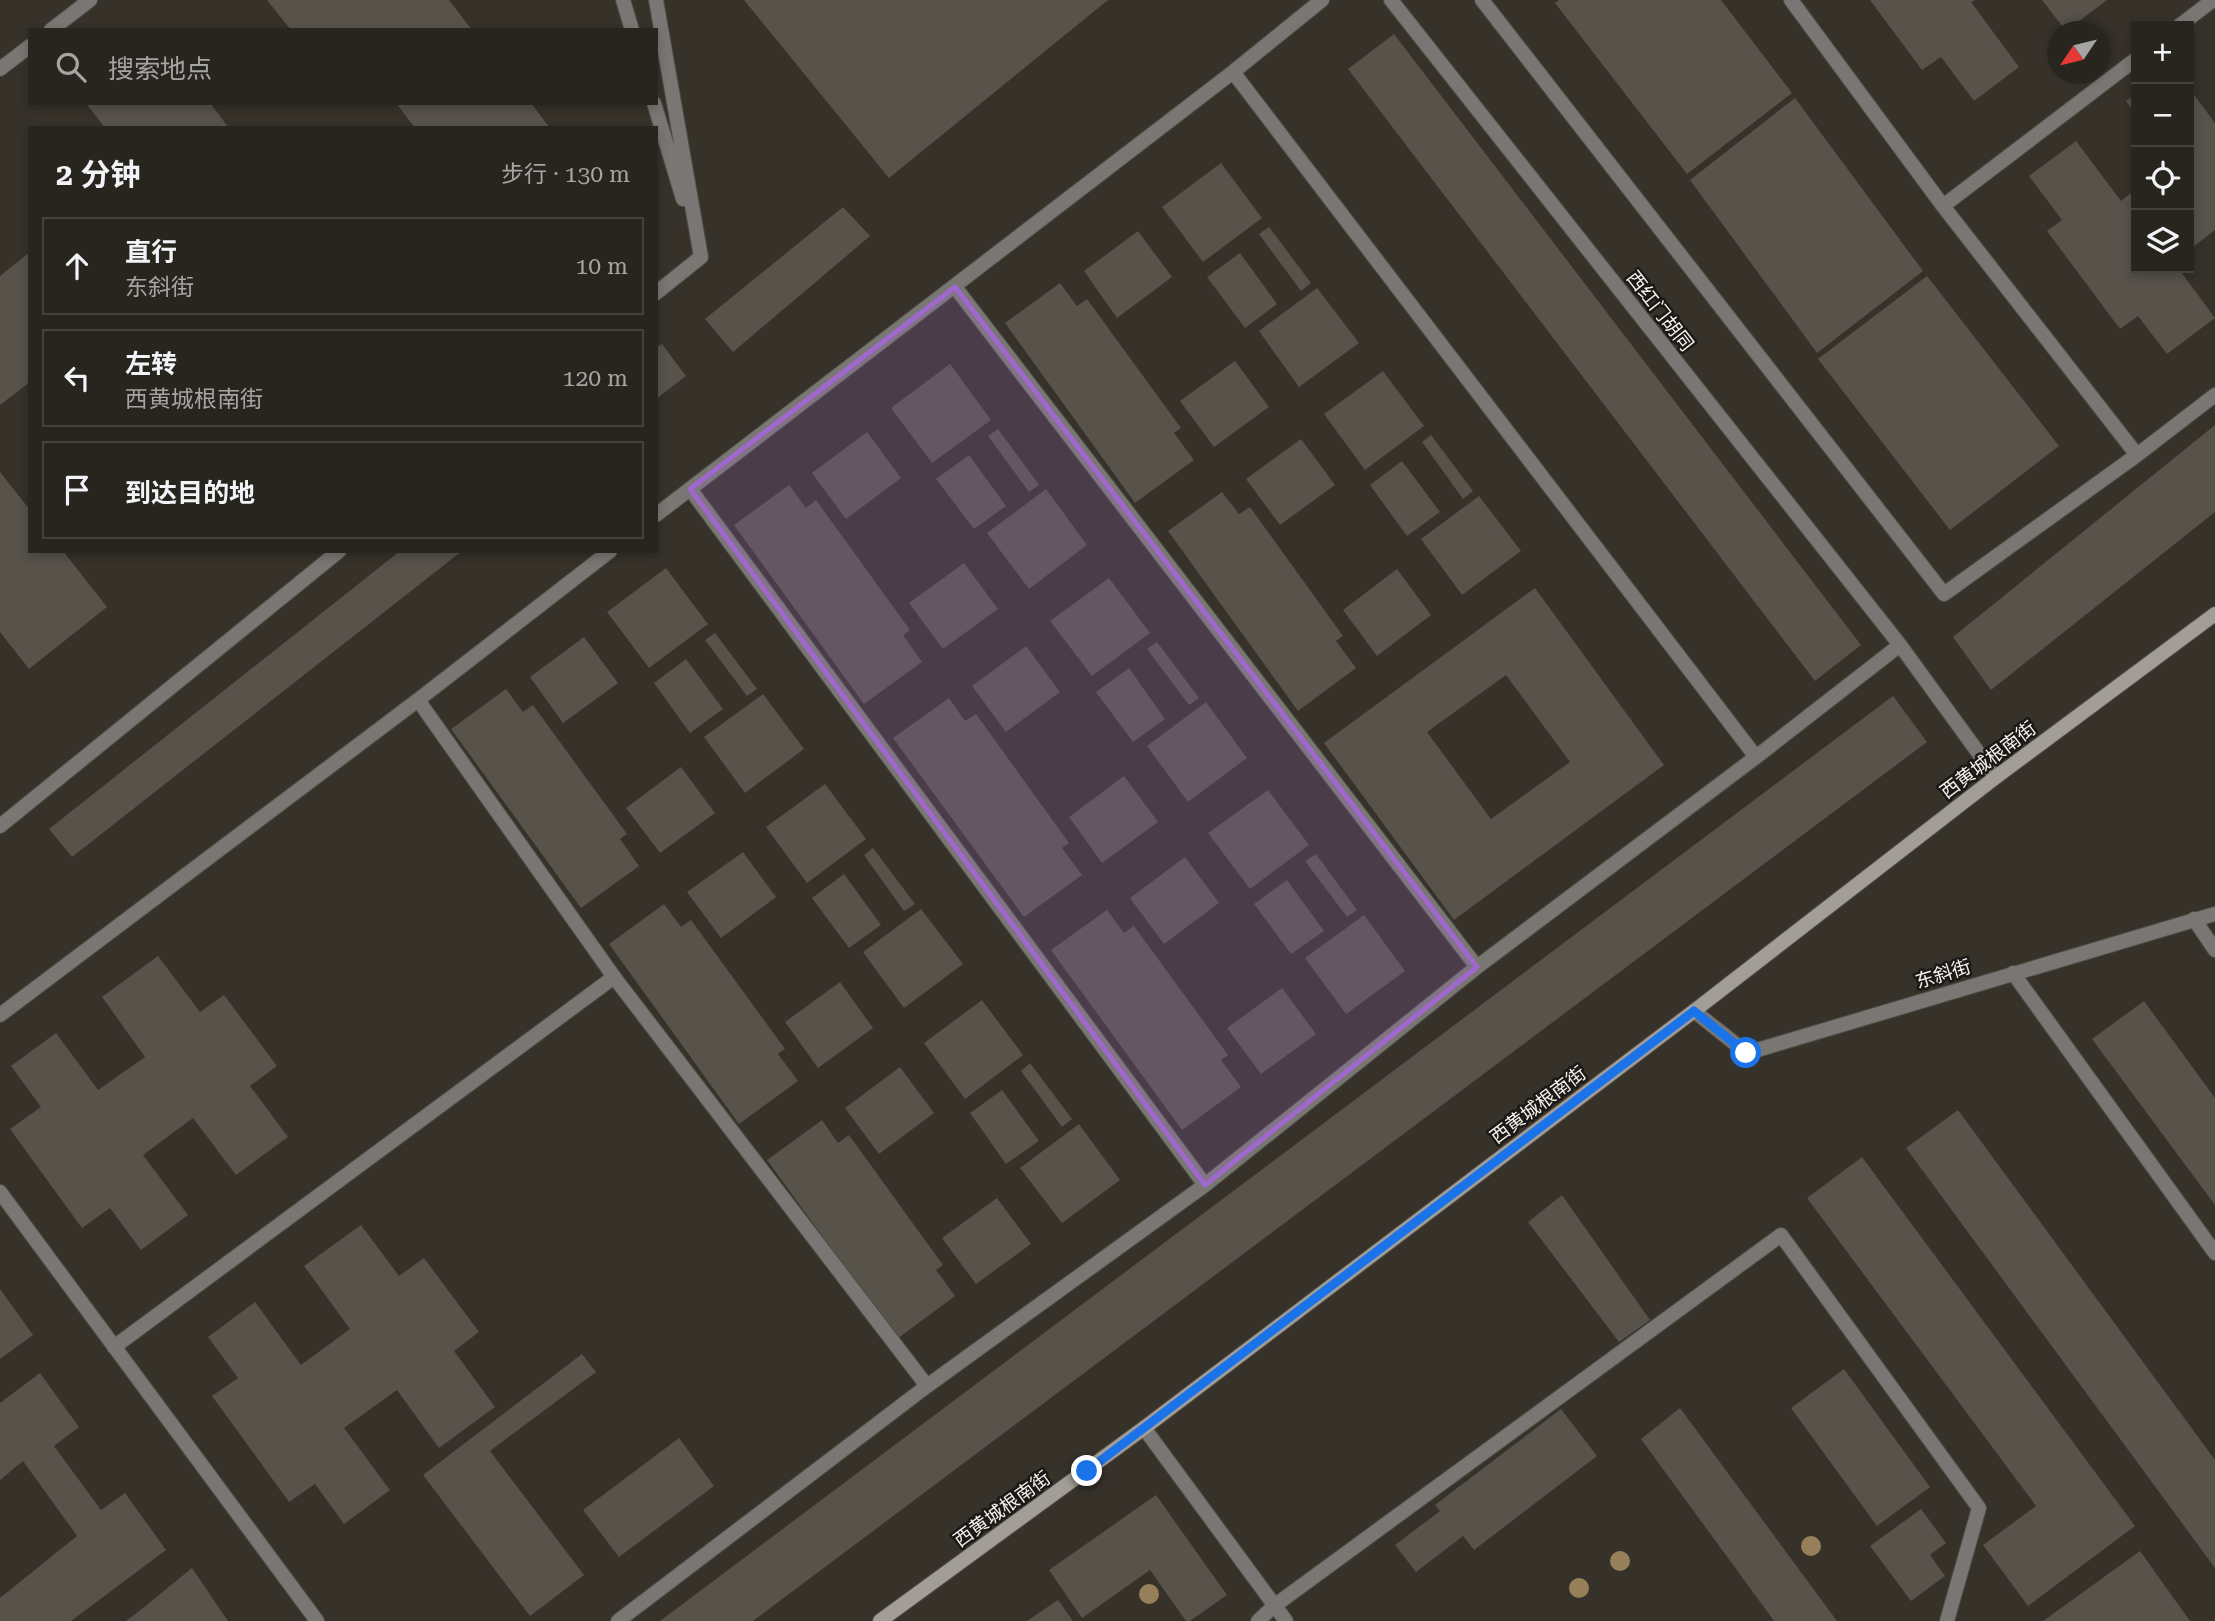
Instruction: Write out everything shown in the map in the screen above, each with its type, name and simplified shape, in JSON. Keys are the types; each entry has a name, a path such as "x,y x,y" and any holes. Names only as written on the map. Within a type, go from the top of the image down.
{"main road":[{"name":"西黄城根南街","path":"880,1621 1144,1428 1694,1011 1996,777 2215,614"}],"street":[{"path":"54,28 90,0"},
{"path":"623,0 631,28"},
{"path":"656,0 701,257"},
{"path":"658,513 955,287 1322,0"},
{"name":"西红门胡同","path":"1391,0 1900,645 1996,777"},
{"path":"1482,0 1944,594 2137,455 2215,395"},
{"path":"1791,0 1943,206 2137,455"},
{"path":"2186,21 2213,0"},
{"path":"0,69 28,48"},
{"path":"1943,206 2131,63"},
{"path":"1233,72 1756,757"},
{"path":"655,105 701,257"},
{"path":"658,291 701,257"},
{"path":"955,287 1476,967"},
{"path":"690,489 1205,1185"},
{"path":"0,826 337,553"},
{"path":"0,1015 418,700 607,553"},
{"path":"618,1621 926,1386 1205,1185 1476,967 1756,757 1900,645"},
{"path":"418,700 614,977 926,1386"},
{"name":"东斜街","path":"1694,1011 1746,1053 2215,914"},
{"path":"2194,919 2215,950"},
{"path":"2013,973 2215,1253"},
{"path":"114,1347 614,977"},
{"path":"0,1192 317,1621"},
{"path":"1258,1621 1274,1606 1781,1235 1979,1508 1947,1621"},
{"path":"1144,1428 1286,1621"}],"highlighted area":[{"path":"955,287 1477,967 1205,1185 690,489"}],"building":[{"path":"267,0 449,0 470,28 289,28"},
{"path":"744,0 1108,0 889,178"},
{"path":"1559,0 1721,0 1792,93 1687,174 1555,3"},
{"path":"1870,0 1975,0 1971,2 2019,67 1974,101 1941,57 1922,70"},
{"path":"2042,0 2107,0 2079,21 2058,21"},
{"path":"1394,34 1861,645 1815,681 1348,69"},
{"path":"2194,95 2215,123 2215,230 2194,246"},
{"path":"1795,98 1923,271 1817,353 1690,180"},
{"path":"88,105 212,105 227,126 103,126"},
{"path":"398,105 533,105 548,126 413,126"},
{"path":"2076,141 2121,201 2131,193 2131,273 2182,273 2215,318 2167,354 2138,316 2120,329 2047,231 2062,220 2029,176"},
{"path":"1221,163 1262,218 1203,262 1162,207"},
{"path":"843,207 870,236 733,352 705,319"},
{"path":"1269,227 1311,283 1301,291 1259,234"},
{"path":"1138,231 1172,277 1117,318 1084,271"},
{"path":"1240,253 1277,304 1245,328 1207,277"},
{"path":"28,254 28,384 0,405 0,276"},
{"path":"1927,276 2059,446 1950,530 1818,359"},
{"path":"1060,283 1077,306 1087,299 1181,428 1174,433 1194,460 1135,503 1005,323"},
{"path":"1317,288 1359,343 1299,387 1259,331"},
{"path":"662,344 686,376 658,397 658,347"},
{"path":"1235,361 1269,407 1214,447 1180,401"},
{"path":"950,364 991,420 932,463 891,408"},
{"path":"1383,371 1424,426 1365,470 1324,414"},
{"path":"2215,425 2215,512 1991,690 1953,637"},
{"path":"998,429 1039,485 1029,492 988,436"},
{"path":"867,432 901,478 846,519 812,473"},
{"path":"1431,435 1473,491 1463,499 1422,442"},
{"path":"1301,439 1335,485 1280,525 1246,479"},
{"path":"969,455 1006,506 974,529 936,479"},
{"path":"1402,461 1440,512 1407,536 1370,485"},
{"path":"0,472 28,507 28,553 65,553 107,607 29,669 0,632"},
{"path":"789,485 806,508 816,500 910,630 903,635 922,662 864,704 734,525"},
{"path":"1046,489 1087,545 1029,589 987,533"},
{"path":"1222,492 1239,514 1250,507 1343,636 1336,641 1356,668 1298,711 1168,531"},
{"path":"1479,496 1521,551 1462,595 1421,539"},
{"path":"397,553 459,553 72,857 49,829"},
{"path":"964,563 998,609 943,649 909,603"},
{"path":"666,568 708,624 649,668 607,612"},
{"path":"1397,569 1431,615 1377,656 1343,610"},
{"path":"1109,578 1150,633 1092,676 1050,621"},
{"path":"1535,588 1664,765 1454,920 1324,743","holes":["1506,675 1570,762 1491,819 1427,732"]},
{"path":"715,633 757,689 747,696 705,640"},
{"path":"584,637 618,683 563,723 530,677"},
{"path":"1157,642 1199,698 1189,705 1147,649"},
{"path":"1026,646 1060,692 1006,732 972,686"},
{"path":"686,659 723,709 690,733 654,683"},
{"path":"1129,668 1165,719 1133,742 1096,692"},
{"path":"506,689 523,712 533,705 627,834 620,839 639,866 581,908 451,729"},
{"path":"763,694 804,749 745,793 704,737"},
{"path":"1893,696 1927,742 753,1621 660,1621"},
{"path":"949,698 965,721 976,714 1069,843 1062,848 1082,875 1024,917 893,738"},
{"path":"1206,702 1247,758 1188,802 1147,746"},
{"path":"681,767 715,813 660,853 626,808"},
{"path":"1124,776 1158,822 1102,863 1069,817"},
{"path":"825,784 866,839 807,883 766,827"},
{"path":"1268,790 1309,845 1250,889 1208,833"},
{"path":"873,848 915,904 904,911 864,855"},
{"path":"743,852 776,897 721,938 687,892"},
{"path":"1316,854 1357,910 1347,917 1305,861"},
{"path":"1185,857 1219,903 1164,944 1130,898"},
{"path":"844,874 881,925 849,948 812,898"},
{"path":"1287,880 1324,931 1291,954 1254,904"},
{"path":"664,904 681,927 691,920 785,1049 778,1054 798,1081 739,1124 609,944"},
{"path":"921,909 963,964 904,1008 863,952"},
{"path":"1107,910 1124,933 1134,926 1228,1055 1221,1060 1241,1087 1182,1130 1051,950"},
{"path":"1364,915 1405,971 1346,1014 1305,958"},
{"path":"158,956 200,1012 224,995 277,1066 250,1086 288,1137 236,1175 193,1118 143,1155 188,1215 141,1250 110,1208 82,1228 10,1129 41,1107 11,1066 56,1033 98,1090 145,1057 102,997"},
{"path":"840,982 873,1028 818,1068 785,1022"},
{"path":"1282,988 1316,1034 1261,1074 1227,1028"},
{"path":"982,1000 1023,1055 965,1099 924,1043"},
{"path":"2144,1001 2215,1098 2215,1205 2092,1039"},
{"path":"1030,1063 1072,1119 1062,1127 1021,1071"},
{"path":"900,1067 934,1113 879,1154 845,1108"},
{"path":"1002,1090 1039,1141 1006,1164 970,1113"},
{"path":"1958,1110 2215,1460 2215,1568 1906,1148"},
{"path":"822,1120 838,1143 849,1135 943,1265 936,1270 955,1296 897,1339 767,1160"},
{"path":"1079,1124 1120,1180 1062,1223 1020,1168"},
{"path":"1862,1157 2135,1526 2028,1606 1983,1545 2036,1506 1807,1198"},
{"path":"1562,1195 1650,1320 1619,1342 1528,1222"},
{"path":"997,1198 1031,1244 976,1284 942,1238"},
{"path":"361,1225 399,1276 424,1258 479,1332 454,1351 495,1407 439,1448 397,1390 344,1428 390,1490 344,1524 315,1484 289,1502 212,1396 238,1378 208,1337 255,1302 301,1365 350,1329 304,1266"},
{"path":"0,1289 33,1335 0,1359"},
{"path":"582,1354 596,1372 490,1451 584,1575 530,1616 423,1475"},
{"path":"1844,1369 1930,1487 1877,1526 1791,1408"},
{"path":"40,1373 79,1427 54,1446 101,1510 125,1493 166,1550 71,1621 0,1621 0,1598 77,1536 23,1461 0,1480 0,1403"},
{"path":"1680,1408 1837,1621 1774,1621 1641,1439"},
{"path":"1561,1409 1597,1456 1474,1550 1463,1536 1416,1572 1395,1545 1440,1511 1435,1505"},
{"path":"679,1438 714,1486 619,1557 583,1510"},
{"path":"1156,1495 1227,1595 1190,1621 1186,1621 1150,1570 1082,1618 1049,1570"},
{"path":"1921,1509 1946,1543 1930,1555 1945,1576 1911,1601 1870,1546"},
{"path":"2140,1551 2190,1621 2043,1621"},
{"path":"192,1568 228,1621 126,1621 138,1612"},
{"path":"1058,1600 1073,1621 1027,1621"}],"route":[{"path":"1087,1471 1694,1011 1746,1053"}]}
